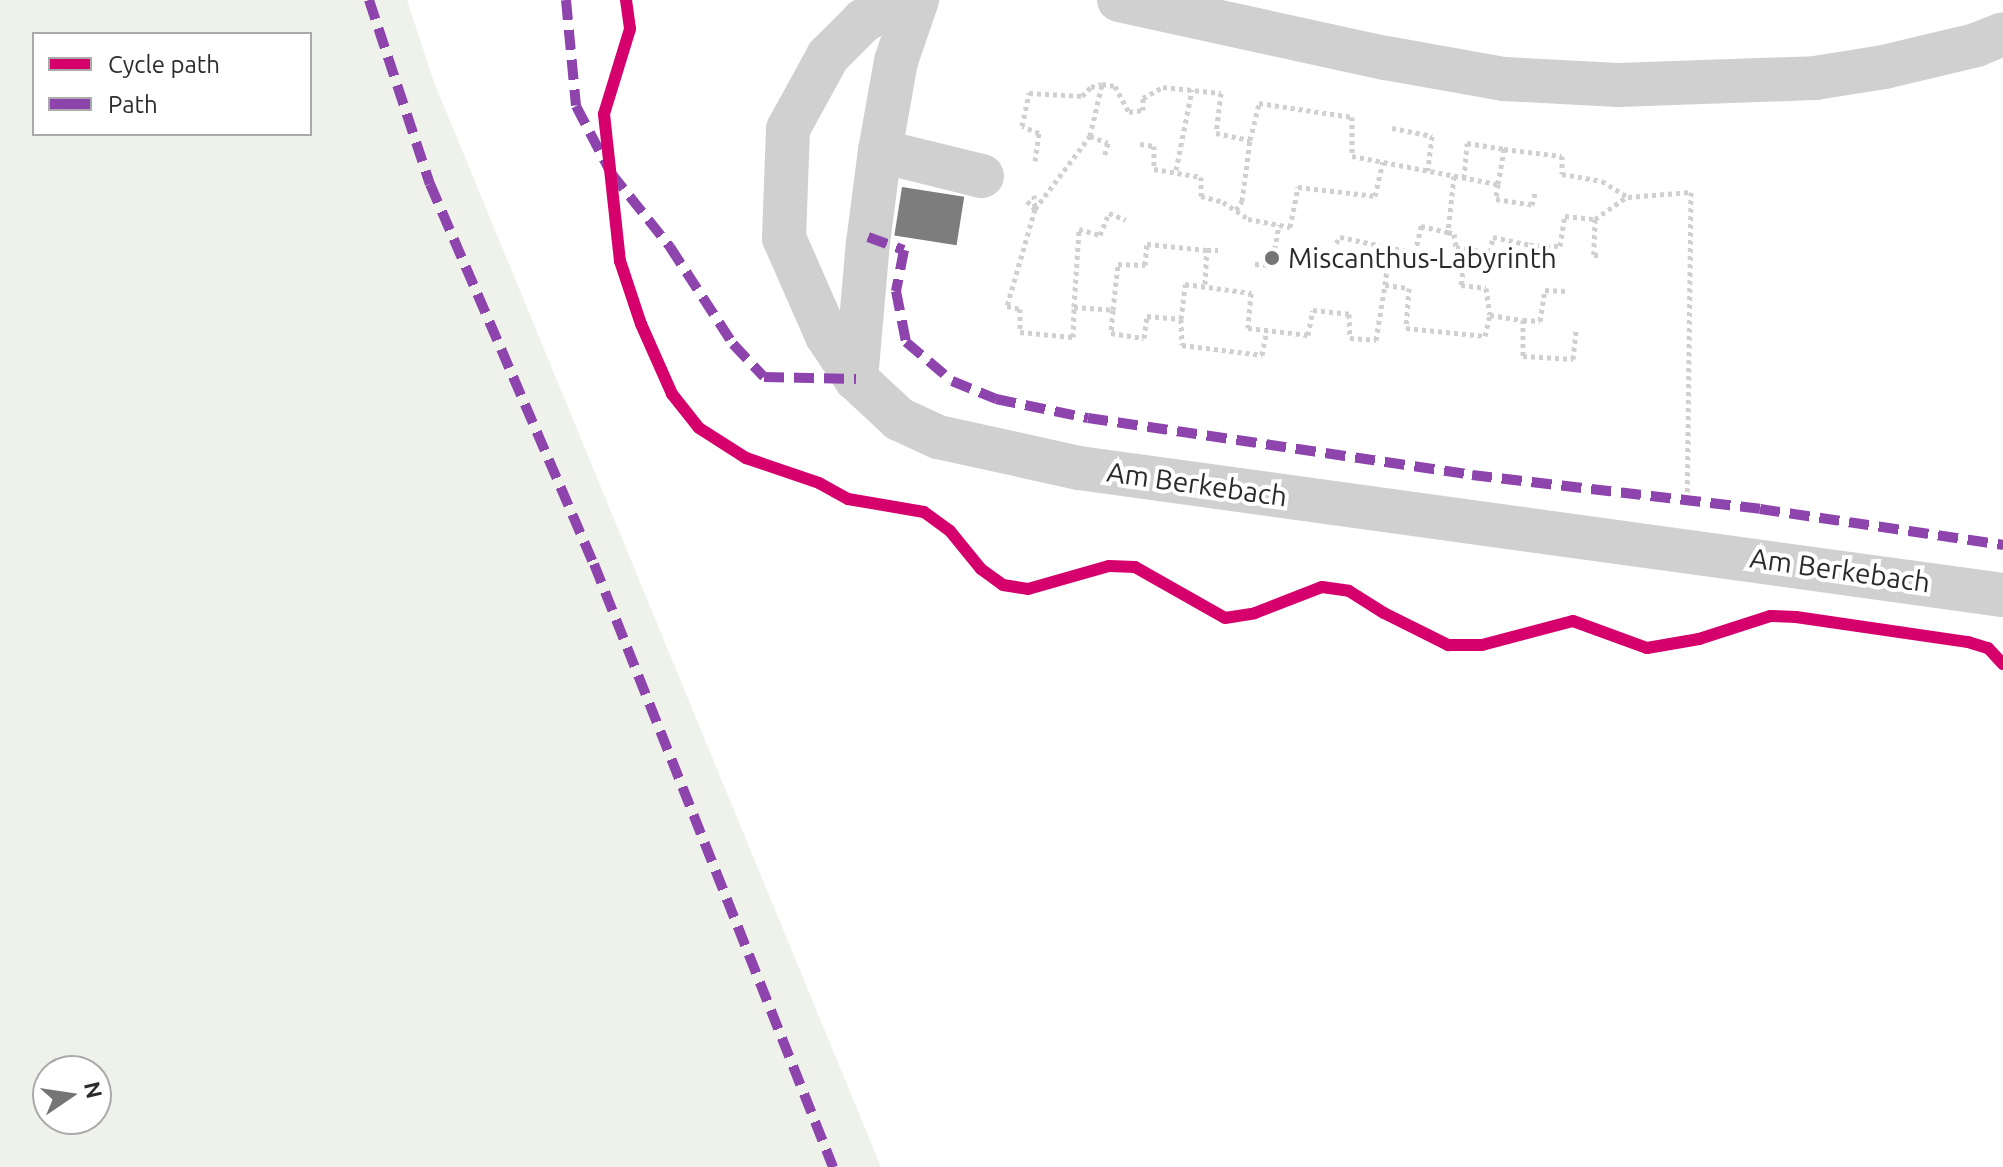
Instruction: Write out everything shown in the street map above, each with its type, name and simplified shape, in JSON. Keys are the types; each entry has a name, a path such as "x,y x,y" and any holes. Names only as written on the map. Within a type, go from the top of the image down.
{"lane":[{"name":"Am Berkebach","path":"905,0 864,20 828,56 788,129 784,238 804,291 827,336 856,379 899,419 938,437 1032,460 2003,595"},
{"path":"856,379 880,151 896,61 917,0"},
{"path":"1119,0 1255,15 1504,79 1618,85 1815,78 1884,67 1976,45 2003,34"},
{"path":"880,151 982,176"}],"path":[{"path":"1035,209 1090,136 1102,84"},
{"path":"1033,174 1039,133 1022,126 1029,93 1082,96 1091,87 1102,84 1115,86 1129,112 1143,110 1143,98 1163,87 1221,93 1216,133 1250,140"},
{"path":"1176,170 1192,90"},
{"path":"1236,210 1242,201 1250,140 1259,103 1352,117 1352,156 1498,184"},
{"path":"1392,128 1432,136 1428,171"},
{"path":"1090,136 1108,143 1104,157"},
{"path":"1464,178 1467,143 1562,156 1562,174 1602,181 1628,197"},
{"path":"1140,144 1154,146 1154,169 1176,170 1201,177 1201,196 1223,202 1248,219 1290,227 1298,187 1375,196 1383,162"},
{"path":"1504,149 1496,199 1532,205 1535,193"},
{"path":"982,176 1014,188 1035,209"},
{"path":"1448,232 1454,176"},
{"path":"1034,186 1035,209 1007,306 1020,309 1020,332 1073,337 1079,229 1100,235 1109,213 1126,220"},
{"path":"1336,243 1340,237 1415,253 1421,226 1454,234 1456,247 1466,249 1490,252 1493,237 1530,245 1560,246 1565,216 1595,219 1628,197 1691,192 1687,500"},
{"path":"1595,219 1594,255 1602,255"},
{"path":"1255,264 1272,265 1279,225"},
{"path":"1181,319 1147,316 1144,338 1111,333 1118,264 1145,265 1147,244 1218,250"},
{"path":"1267,330 1262,355 1182,345 1185,284 1205,284 1251,293 1248,328 1267,330 1308,335 1313,310 1349,314 1350,338 1376,340 1390,247"},
{"path":"1385,285 1409,288 1406,328 1485,336 1490,315 1486,288 1461,285 1466,249"},
{"path":"1205,284 1207,250"},
{"path":"1490,315 1540,321 1545,290 1566,291"},
{"path":"1074,307 1113,310"},
{"path":"1523,320 1523,356 1573,359 1576,330"}],"shaded area":[{"path":"0,0 407,0 434,82 881,1167 0,1167"}],"building":[{"path":"902,187 964,197 957,245 894,235"}],"marked path":[{"path":"369,0 430,184 594,564 833,1167"},
{"path":"566,0 576,106 611,173 670,247 733,344 764,377 856,379"},
{"path":"868,237 904,250 896,291 906,342 952,381 996,399 1088,418 1472,475 1760,509 2003,545"}],"cycle path":[{"path":"626,0 630,29 604,114 620,261 641,324 672,394 699,428 746,458 819,483 848,499 924,512 950,531 981,569 1003,585 1028,589 1109,566 1135,567 1225,618 1255,613 1322,587 1349,591 1384,613 1448,645 1482,645 1573,621 1647,648 1699,639 1770,616 1796,617 1968,642 1988,648 2003,664"}],"place":[{"name":"Miscanthus-Labyrinth","path":"1272,258"}]}
